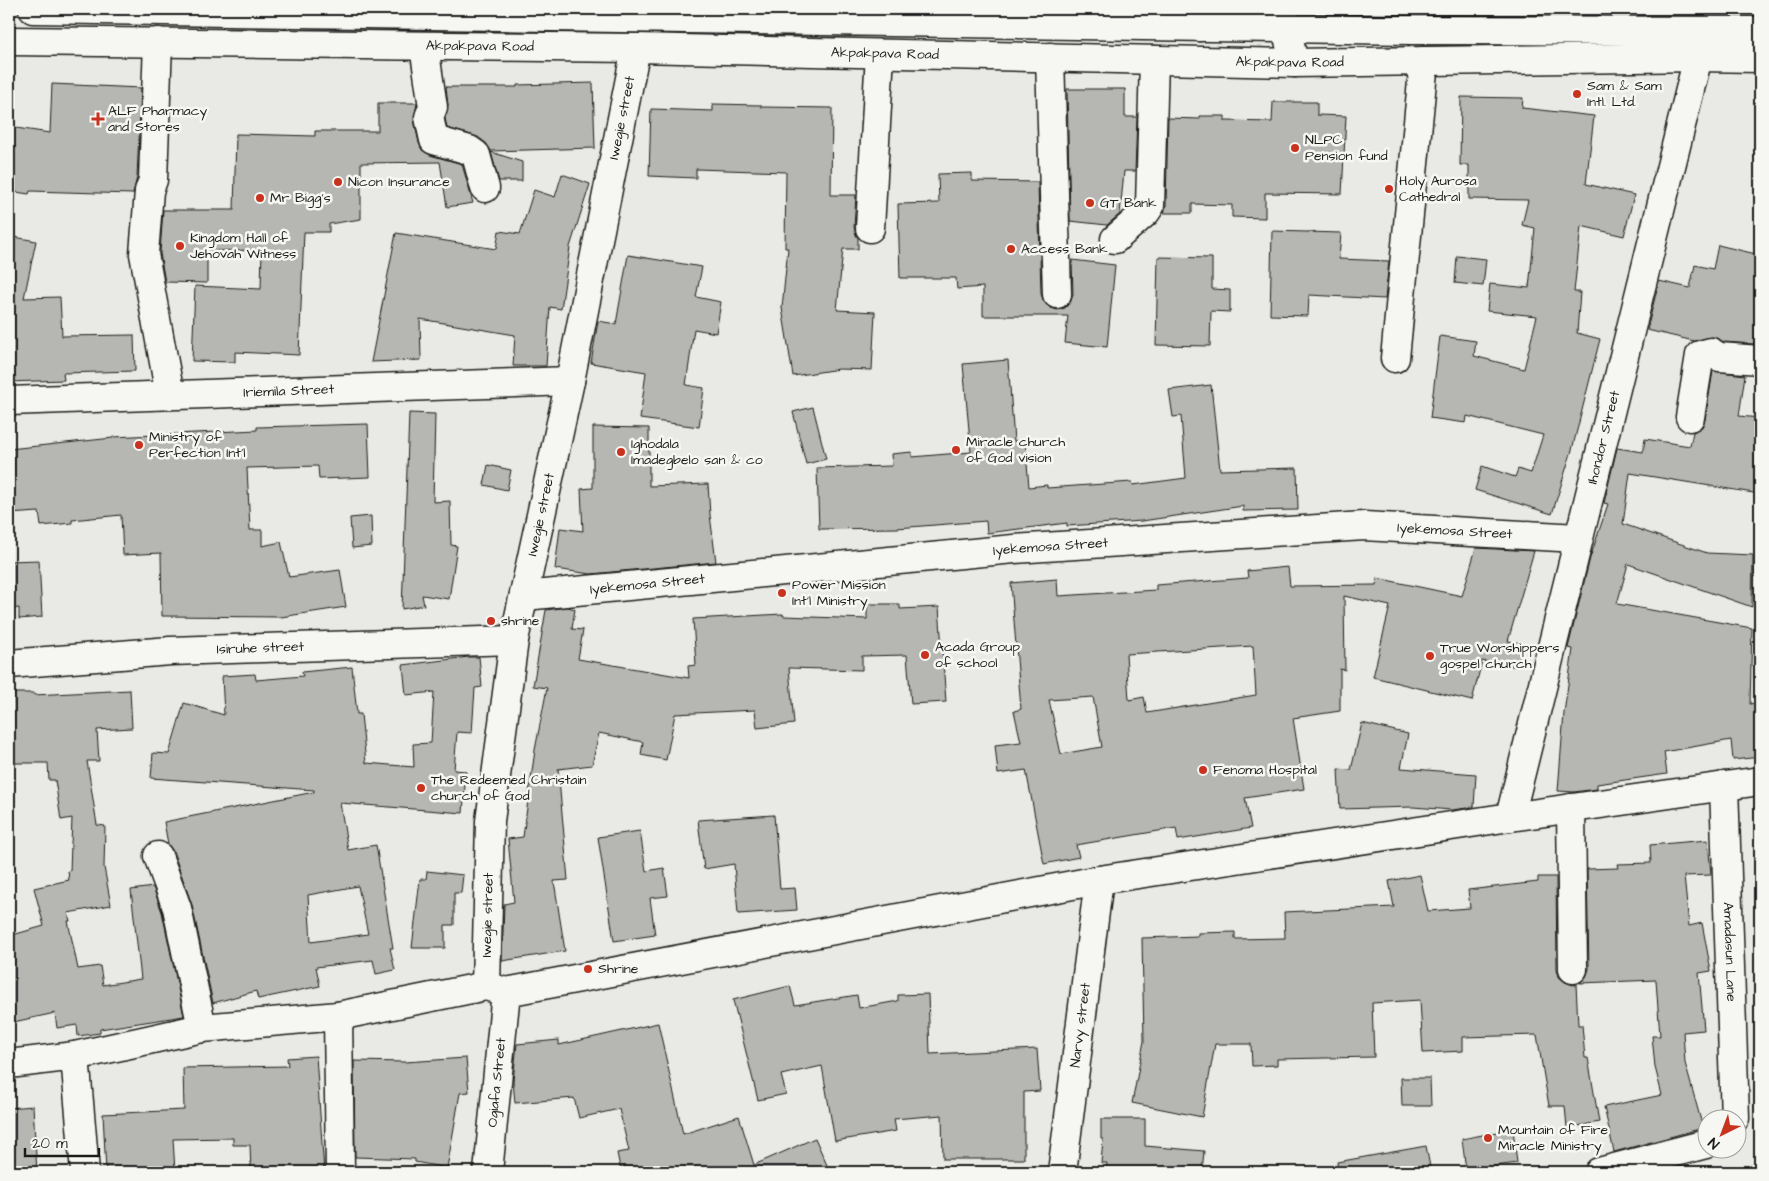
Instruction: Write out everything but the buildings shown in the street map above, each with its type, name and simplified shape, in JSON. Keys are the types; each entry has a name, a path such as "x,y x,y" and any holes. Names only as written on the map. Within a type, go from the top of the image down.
{"main road":[{"path":"33,9 1284,18 1760,31"},
{"path":"1284,18 1294,64"},
{"name":"Akpakpava Road","path":"9,41 636,48 1294,64 1698,57 1760,58"},
{"path":"158,42 153,180 149,191 144,254 170,395"},
{"path":"424,46 433,107 428,117 434,140 469,150 476,155 485,188"},
{"name":"Iwegie street","path":"496,989 490,821 514,640 570,381 636,48"},
{"path":"870,228 880,54"},
{"path":"1050,57 1057,294"},
{"name":"Ihondor Street","path":"1510,817 1698,57"},
{"path":"1115,239 1146,212 1150,206 1154,60"},
{"path":"1395,358 1424,61"},
{"path":"1690,417 1700,355 1711,352 1719,357 1760,360"},
{"name":"Iriemila Street","path":"9,400 570,381"},
{"name":"Iyekemosa Street","path":"524,596 1014,549 1364,526 1578,538"},
{"name":"Isiruhe street","path":"9,664 170,651 514,640"},
{"path":"9,1064 75,1056 202,1028 338,1016 1099,880 1760,781"},
{"name":"Amadasun Lane","path":"1724,786 1735,1108"},
{"path":"1571,808 1573,969"},
{"path":"158,856 177,908 202,1028"},
{"name":"Narvy street","path":"1062,1172 1099,880"},
{"name":"Ogiafa Street","path":"488,1172 496,989"},
{"path":"338,1016 340,1172"},
{"path":"75,1056 85,1172"},
{"path":"1599,1172 1696,1147"}],"place":[{"name":"Sam & Sam Intl. Ltd.","path":"1577,94"},
{"name":"ALF Pharmacy and Stores","path":"98,119"},
{"name":"NLPC Pension fund","path":"1295,148"},
{"name":"Nicon Insurance","path":"338,182"},
{"name":"Holy Aurosa Cathedral","path":"1389,189"},
{"name":"Mr Bigg's","path":"260,198"},
{"name":"GT Bank","path":"1090,203"},
{"name":"Kingdom Hall of Jehovah Witness","path":"180,246"},
{"name":"Access Bank","path":"1011,249"},
{"name":"Ministry of Perfection Int'l","path":"139,445"},
{"name":"Miracle church of God vision","path":"956,450"},
{"name":"Ighodala Imadegbelo san & co","path":"621,452"},
{"name":"Power Mission Int'l Ministry","path":"782,593"},
{"name":"shrine","path":"491,621"},
{"name":"Acada Group of school","path":"925,655"},
{"name":"True Worshippers gospel church","path":"1430,656"},
{"name":"Fenoma Hospital","path":"1203,770"},
{"name":"The Redeemed Christain church of God","path":"421,788"},
{"name":"Shrine","path":"588,969"},
{"name":"Mountain of Fire Miracle Ministry","path":"1488,1138"}]}
